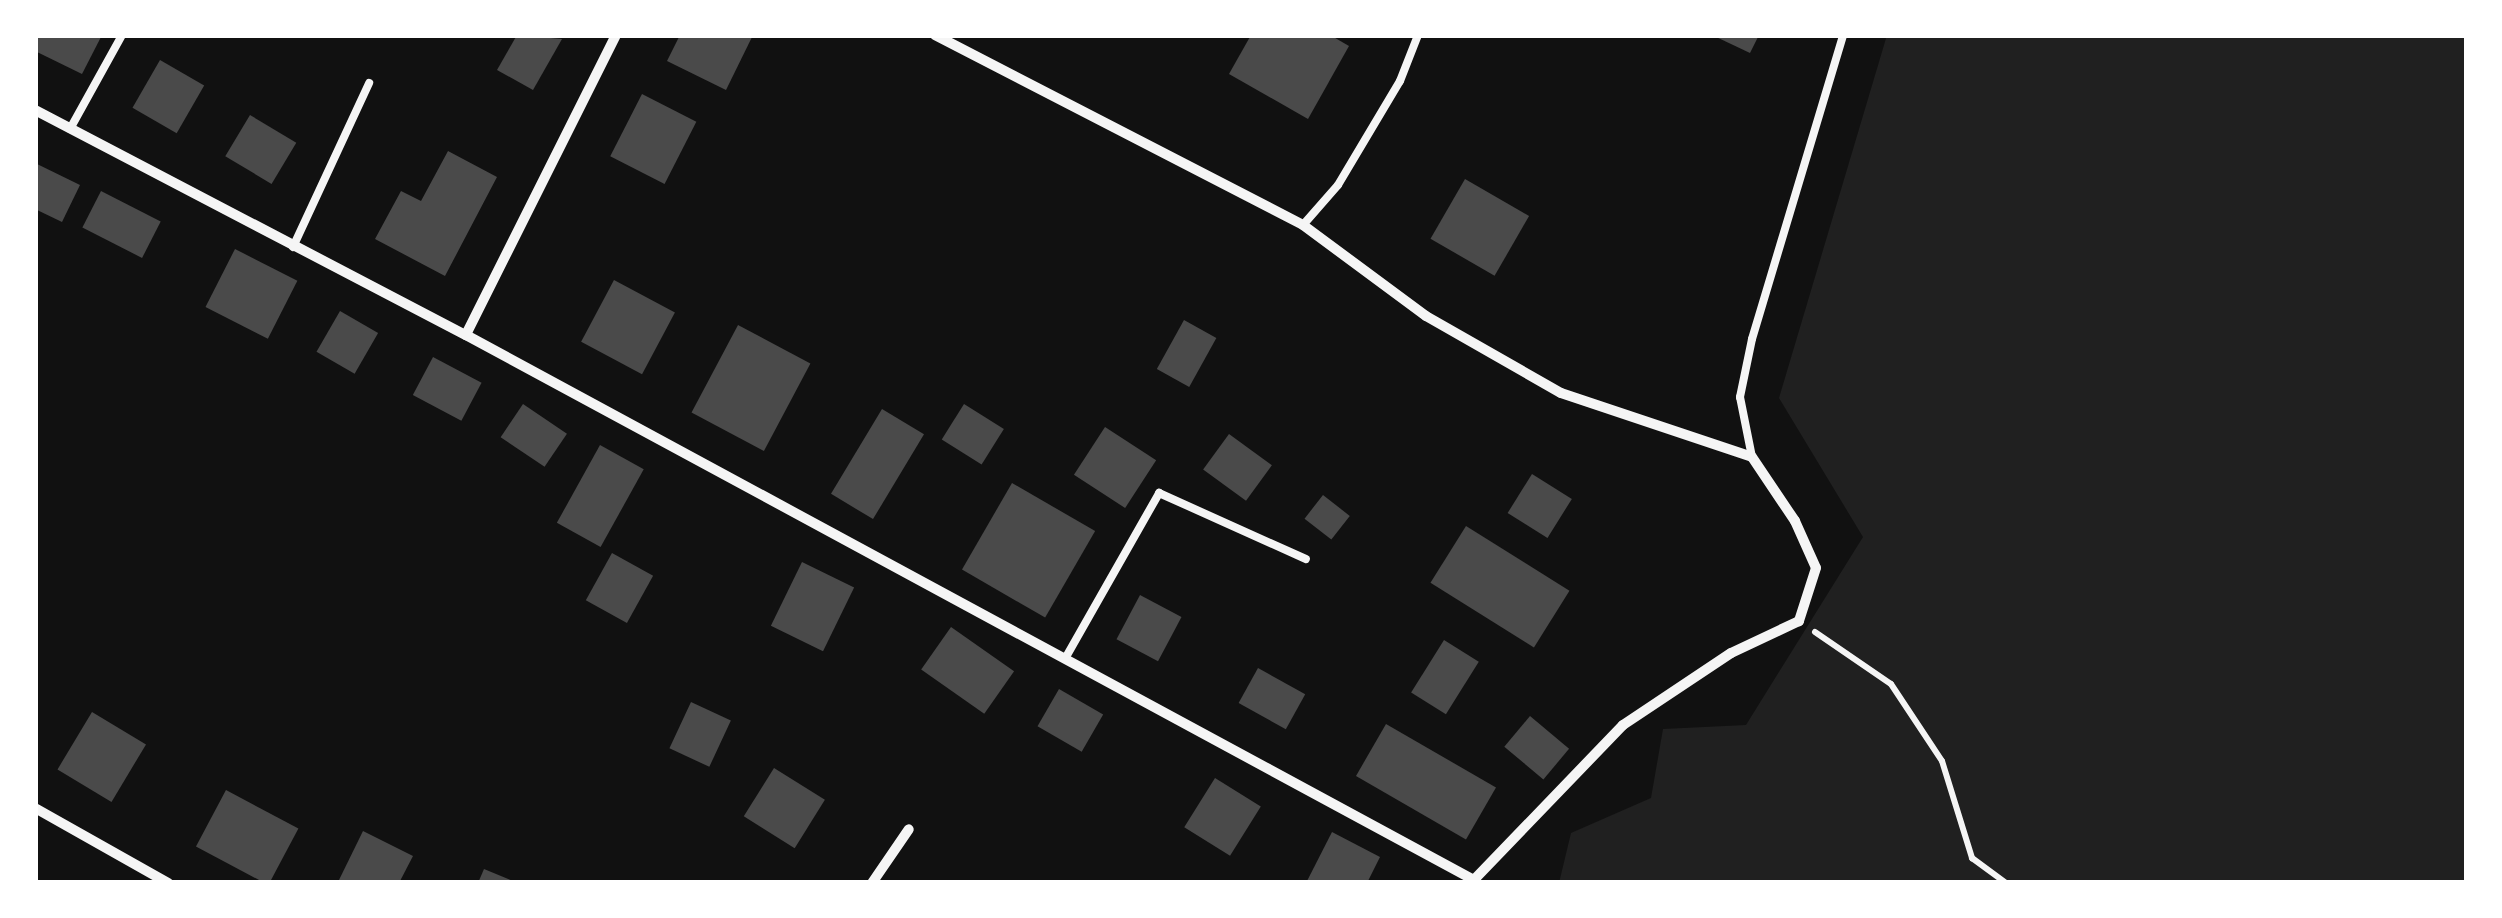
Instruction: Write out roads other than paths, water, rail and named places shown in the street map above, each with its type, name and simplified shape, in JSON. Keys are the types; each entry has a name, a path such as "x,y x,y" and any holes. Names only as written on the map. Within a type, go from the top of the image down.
{"street":[{"path":"466,335 616,35"},
{"path":"35,110 466,335 1066,657 1472,881 1623,726 1731,653 1799,621 1816,568 1795,521 1752,457 1561,393 1426,316 1303,225 935,35"},
{"path":"35,808 168,883"},
{"path":"872,883 909,829"}],"lane":[{"path":"70,129 122,35"},
{"path":"1303,225 1338,185 1400,82 1418,35"},
{"path":"1752,457 1740,396 1752,339 1843,35"},
{"path":"294,247 368,83"},
{"path":"1066,657 1159,493 1306,559"}]}
